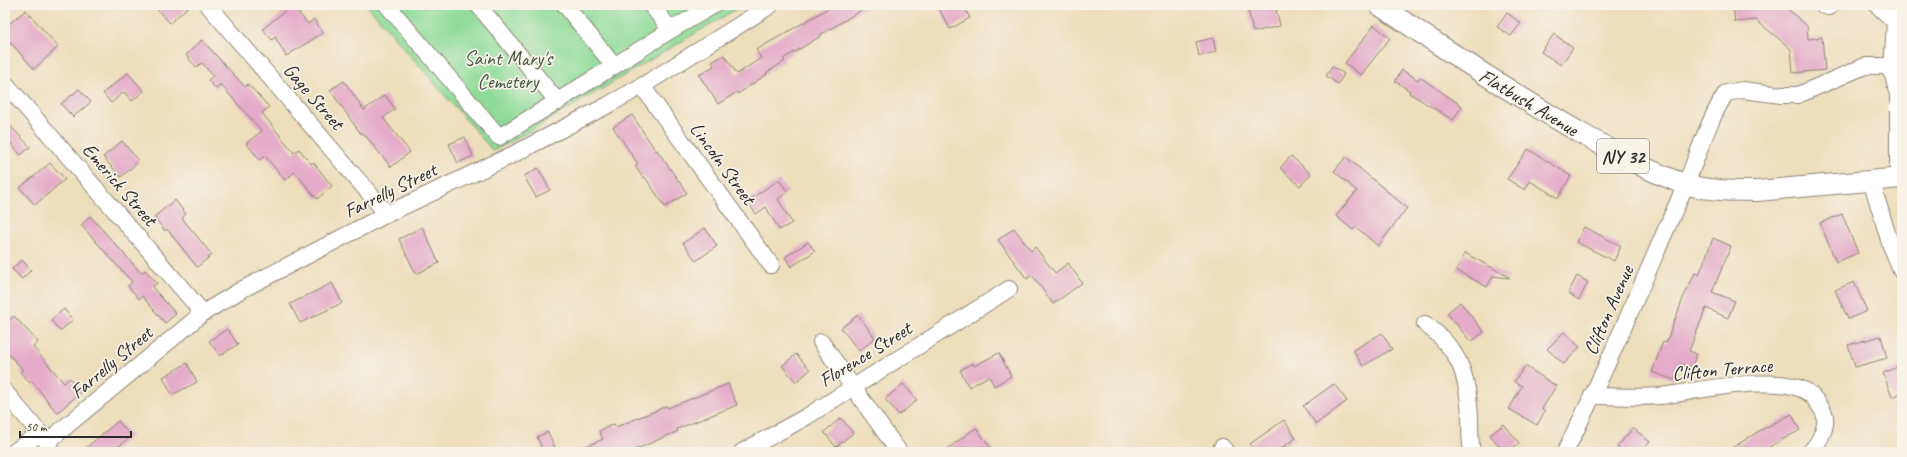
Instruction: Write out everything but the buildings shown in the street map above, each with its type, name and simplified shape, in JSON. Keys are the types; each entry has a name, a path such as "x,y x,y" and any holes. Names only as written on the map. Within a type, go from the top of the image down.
{"main road":[{"name":"Flatbush Avenue","path":"1379,5 1458,58 1566,124 1641,166 1686,184 1734,191 1757,191 1900,178"}],"street":[{"name":"Gage Street","path":"208,5 387,214"},
{"path":"387,5 499,137 714,5"},
{"path":"478,5 558,102"},
{"path":"565,5 614,66"},
{"path":"651,5 671,30"},
{"name":"Farrelly Street","path":"14,452 46,442 203,313 248,287 387,214 514,154 642,86 771,5"},
{"path":"1823,5 1828,7 1831,5"},
{"path":"1877,5 1895,22"},
{"path":"1896,5 1892,72 1898,95 1900,178"},
{"name":"Clifton Avenue","path":"1565,452 1593,396 1686,184 1716,108 1726,93 1743,90 1781,95 1798,95 1865,66 1885,66 1892,72"},
{"name":"Emerick Street","path":"5,83 203,313"},
{"name":"Lincoln Street","path":"642,86 770,265"},
{"path":"1872,180 1890,243 1902,272"},
{"name":"Florence Street","path":"742,452 806,417 1009,289"},
{"path":"1425,324 1448,344 1462,367 1467,383 1472,452"},
{"path":"820,342 899,452"},
{"name":"Clifton Terrace","path":"1593,396 1658,396 1748,384 1782,384 1794,387 1810,394 1824,413 1825,423 1821,438 1810,452"},
{"path":"5,392 46,442"}],"green space":[{"name":"Saint Mary's Cemetery","path":"367,5 743,5 537,127 493,151"}]}
